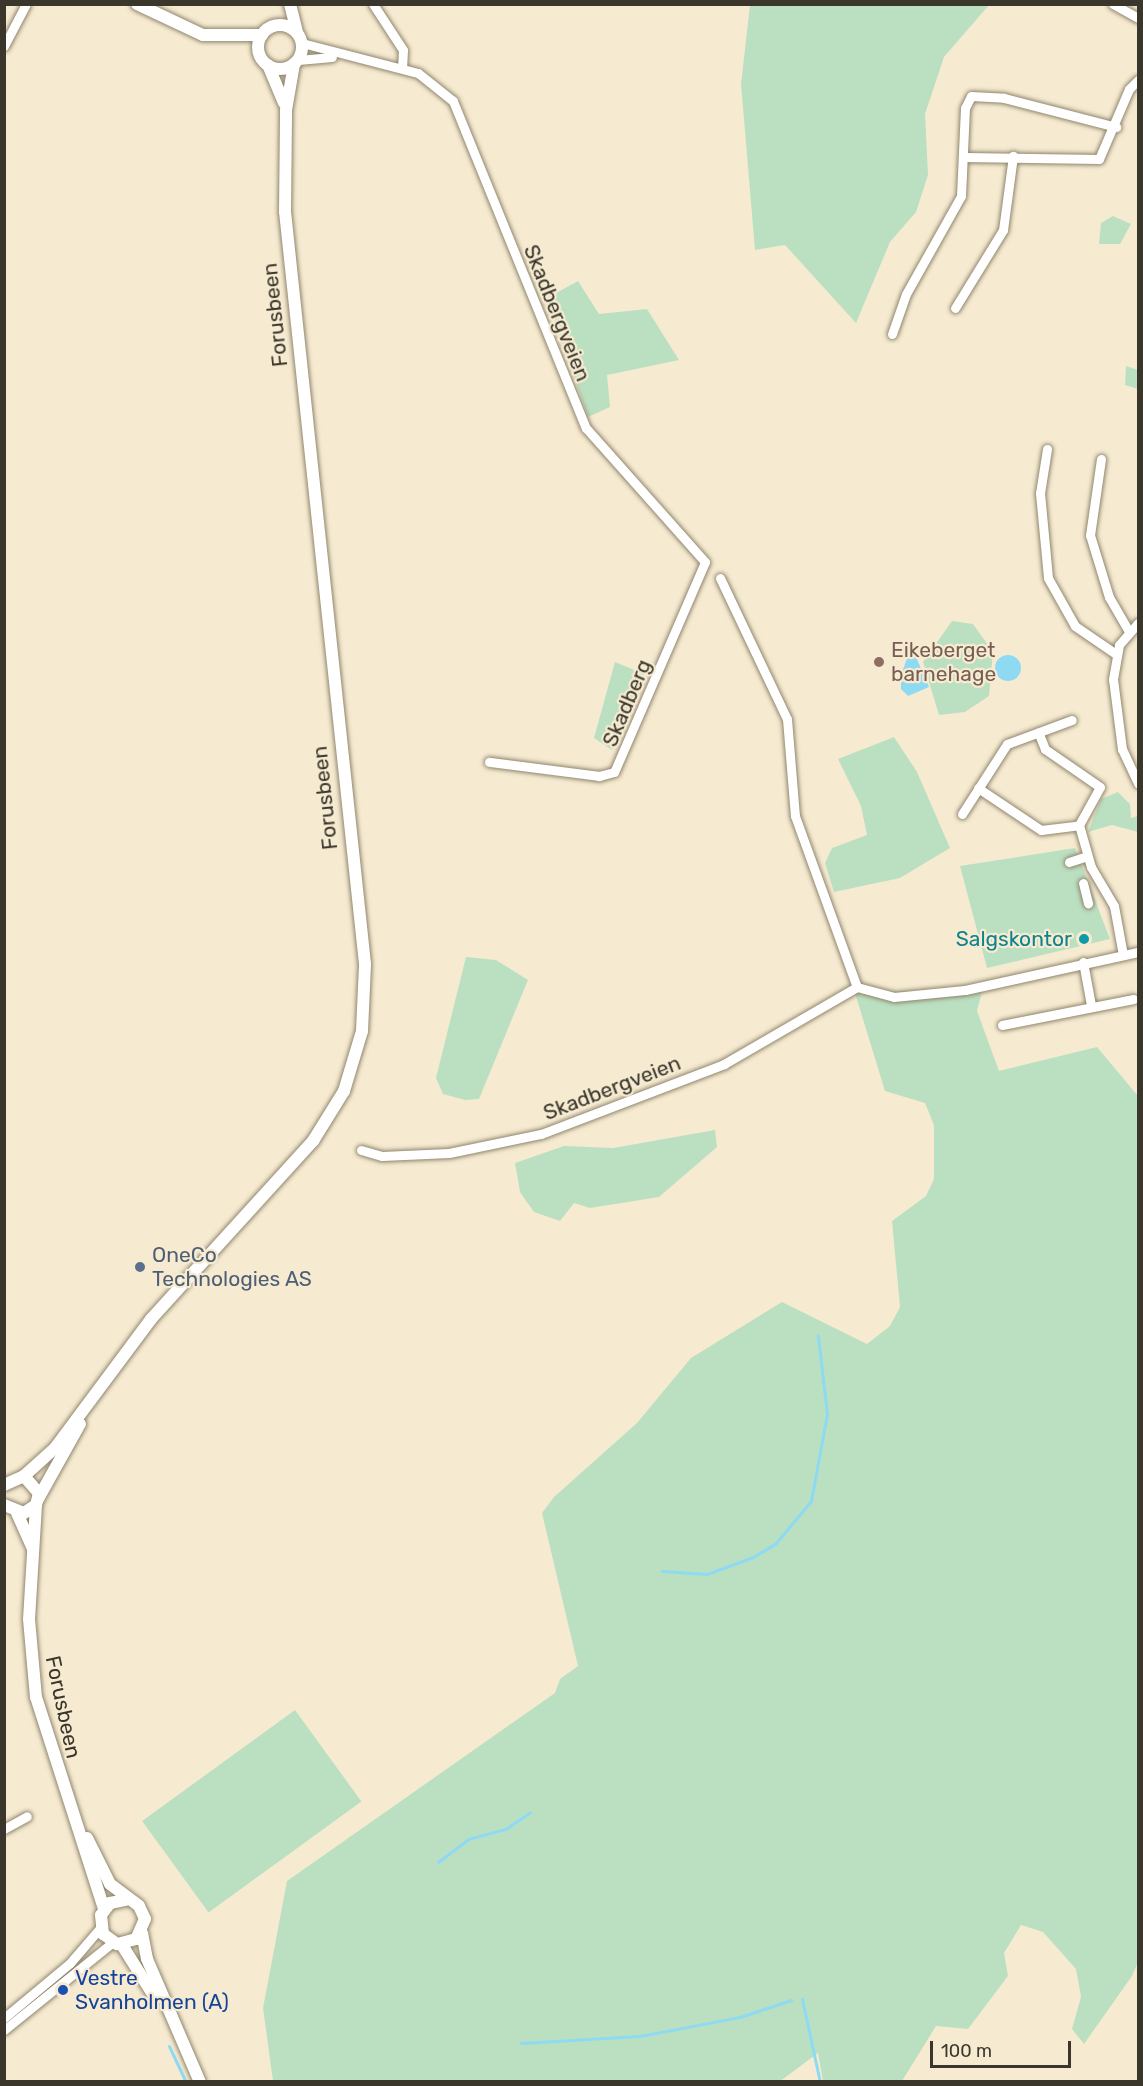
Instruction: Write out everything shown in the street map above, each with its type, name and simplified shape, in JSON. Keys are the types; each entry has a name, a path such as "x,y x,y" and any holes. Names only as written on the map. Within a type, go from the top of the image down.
{"main road":[{"path":"137,4 176,27 220,38 279,69 296,62"},
{"name":"Forusbeen","path":"284,4 266,31 264,61 286,110"},
{"name":"Forusbeen","path":"4,1485 24,1476 47,1457 151,1319 313,1141 344,1091 362,1031 365,964 285,212 286,110 299,38 290,4"},
{"path":"220,38 266,31 282,26 299,38"},
{"name":"Forusbeen","path":"96,1391 37,1502 33,1672 66,1795 104,1909"},
{"path":"9,1509 37,1502 34,1482 24,1476"},
{"name":"Forusbeen","path":"9,1509 34,1553"},
{"name":"Forusbeen","path":"66,1795 106,1877 126,1900"},
{"path":"193,2068 117,1943 100,1928 104,1909 126,1900 141,1910 142,1934 147,1959 200,2082"},
{"path":"117,1943 142,1934"}],"street":[{"path":"4,46 26,4"},
{"path":"373,4 403,50 402,68"},
{"path":"1113,4 1138,18"},
{"name":"Skadbergveien","path":"299,38 337,57"},
{"name":"Skadbergveien","path":"296,62 337,57 402,68 431,79 453,101 586,428 705,562"},
{"path":"964,157 1013,156 1095,161 1104,155 1129,89 1138,80"},
{"path":"892,334 906,294 957,207 964,157 965,108 975,94 1116,127"},
{"path":"955,308 1003,230 1013,156"},
{"path":"1047,449 1040,493 1048,578 1075,626 1116,654"},
{"path":"1101,459 1090,535 1109,597 1129,631"},
{"name":"Skadberg","path":"489,762 599,776 614,772 705,562"},
{"path":"720,578 787,719 795,816 857,987 894,997 965,990 1083,962 1138,952"},
{"path":"1138,623 1129,631 1116,654 1113,687 1121,743 1138,784"},
{"path":"962,814 1007,744 1072,720"},
{"path":"1038,732 1045,749 1100,787 1079,825 1087,856 1114,906 1123,955"},
{"path":"978,788 1041,830 1079,825"},
{"path":"1069,862 1087,856"},
{"path":"1083,883 1088,903"},
{"path":"1083,962 1091,1005"},
{"name":"Skadbergveien","path":"361,1150 414,1155 508,1145 724,1064 857,987"},
{"path":"1002,1025 1091,1005 1132,999"},
{"path":"4,1829 27,1816"},
{"path":"4,2018 70,1963 100,1928"},
{"path":"4,2030 117,1943"}],"green space":[{"path":"750,5 989,5 944,57 925,114 928,175 916,212 890,242 856,323 785,245 755,250 741,84"},
{"path":"1113,216 1131,224 1120,244 1099,244 1101,223"},
{"path":"578,281 599,314 647,309 679,360 607,375 610,407 588,417 547,298"},
{"path":"1126,366 1138,370 1138,389 1125,385"},
{"path":"952,621 973,624 993,652 989,696 965,712 939,715 923,662"},
{"path":"615,662 644,674 612,750 594,738"},
{"path":"894,737 917,772 950,848 900,878 834,892 825,863 832,848 867,835 861,806 838,759"},
{"path":"1118,792 1130,804 1131,818 1138,816 1138,832 1112,825 1088,832 1101,799"},
{"path":"1075,848 1110,939 987,968 960,866"},
{"path":"466,957 496,960 528,980 479,1099 465,1100 443,1094 436,1078"},
{"path":"983,988 977,1011 999,1071 1097,1047 1138,1096 1138,1962 1132,1976 1084,2044 1072,2029 1081,1997 1076,1969 1043,1932 1021,1925 1004,1953 1008,1976 968,2029 936,2026 902,2081 823,2081 818,2053 779,2082 273,2081 263,2008 287,1881 555,1693 560,1679 578,1666 542,1513 554,1497 637,1423 691,1358 782,1302 867,1344 890,1326 900,1307 892,1221 926,1196 934,1179 934,1125 925,1103 885,1091 855,993"},
{"path":"715,1130 717,1147 659,1197 590,1208 574,1203 560,1221 534,1212 520,1192 515,1163 564,1146 613,1148"},
{"path":"295,1710 361,1801 209,1913 142,1821"}],"water":[{"path":"909,653 916,657 929,687 908,696 901,689 901,675"},
{"path":"1008,655 1017,659 1021,668 1017,677 1008,681 999,677 995,668 999,659"}],"waterway":[{"path":"662,1571 707,1574 753,1557 775,1544 811,1501 827,1414 818,1336"},
{"path":"438,1862 468,1839 506,1829 530,1812"},
{"path":"802,1999 820,2082"},
{"path":"521,2043 640,2036 740,2017 791,2000"},
{"path":"169,2046 186,2082"}],"place":[{"name":"Eikeberget barnehage","path":"879,662"},
{"name":"Salgskontor","path":"1084,939"},
{"name":"OneCo Technologies AS","path":"140,1267"},
{"name":"Vestre Svanholmen (A)","path":"63,1990"}]}
